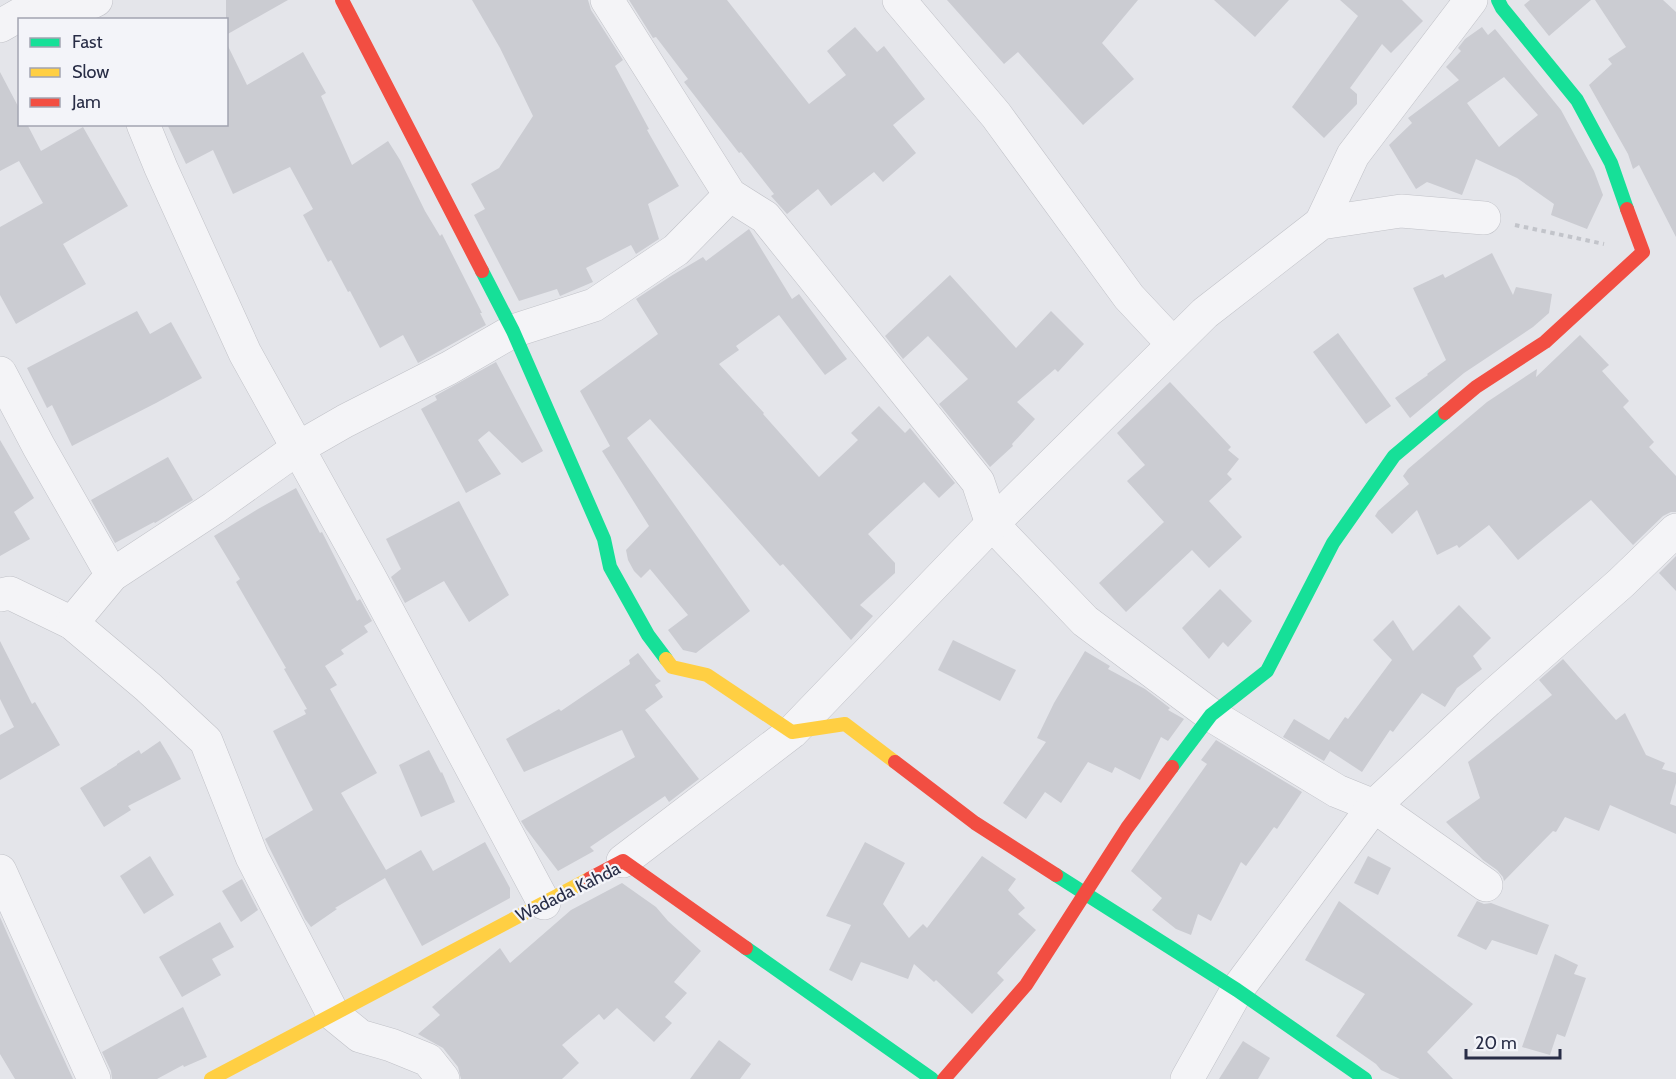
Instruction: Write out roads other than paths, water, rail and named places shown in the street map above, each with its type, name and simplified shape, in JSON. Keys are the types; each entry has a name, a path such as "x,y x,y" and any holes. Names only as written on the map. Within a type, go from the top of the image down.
{"street":[{"path":"342,0 513,331 604,539 610,567 648,635 672,667 707,675 792,732 845,724 975,823 1237,990 1365,1079"},
{"path":"607,0 730,195 765,216 978,482 992,524 1085,621 1211,715 1337,791 1374,806 1486,885"},
{"path":"899,0 996,116 1129,297 1173,344"},
{"path":"1322,224 1353,155 1471,0"},
{"path":"944,1079 1026,985 1127,828 1211,715 1267,671 1333,543 1394,456 1476,387 1545,342 1643,252 1611,163 1577,100 1502,8 1498,0"},
{"path":"0,26 21,14 94,5"},
{"path":"144,126 245,353 544,903"},
{"path":"72,623 112,575 214,508 298,448 449,368 513,331 594,305 676,250 730,195"},
{"path":"623,861 792,732 992,524 1205,313 1322,224 1401,211 1484,218"},
{"path":"0,373 112,575"},
{"path":"1187,1079 1237,990 1374,806 1487,701 1621,583 1676,530"},
{"path":"0,595 10,593 72,623 148,687 206,741 252,856 333,1014 360,1036 391,1045 428,1060 443,1079"},
{"name":"Wadada Kahda","path":"211,1079 623,861 932,1079"},
{"path":"0,871 94,1079"}]}
